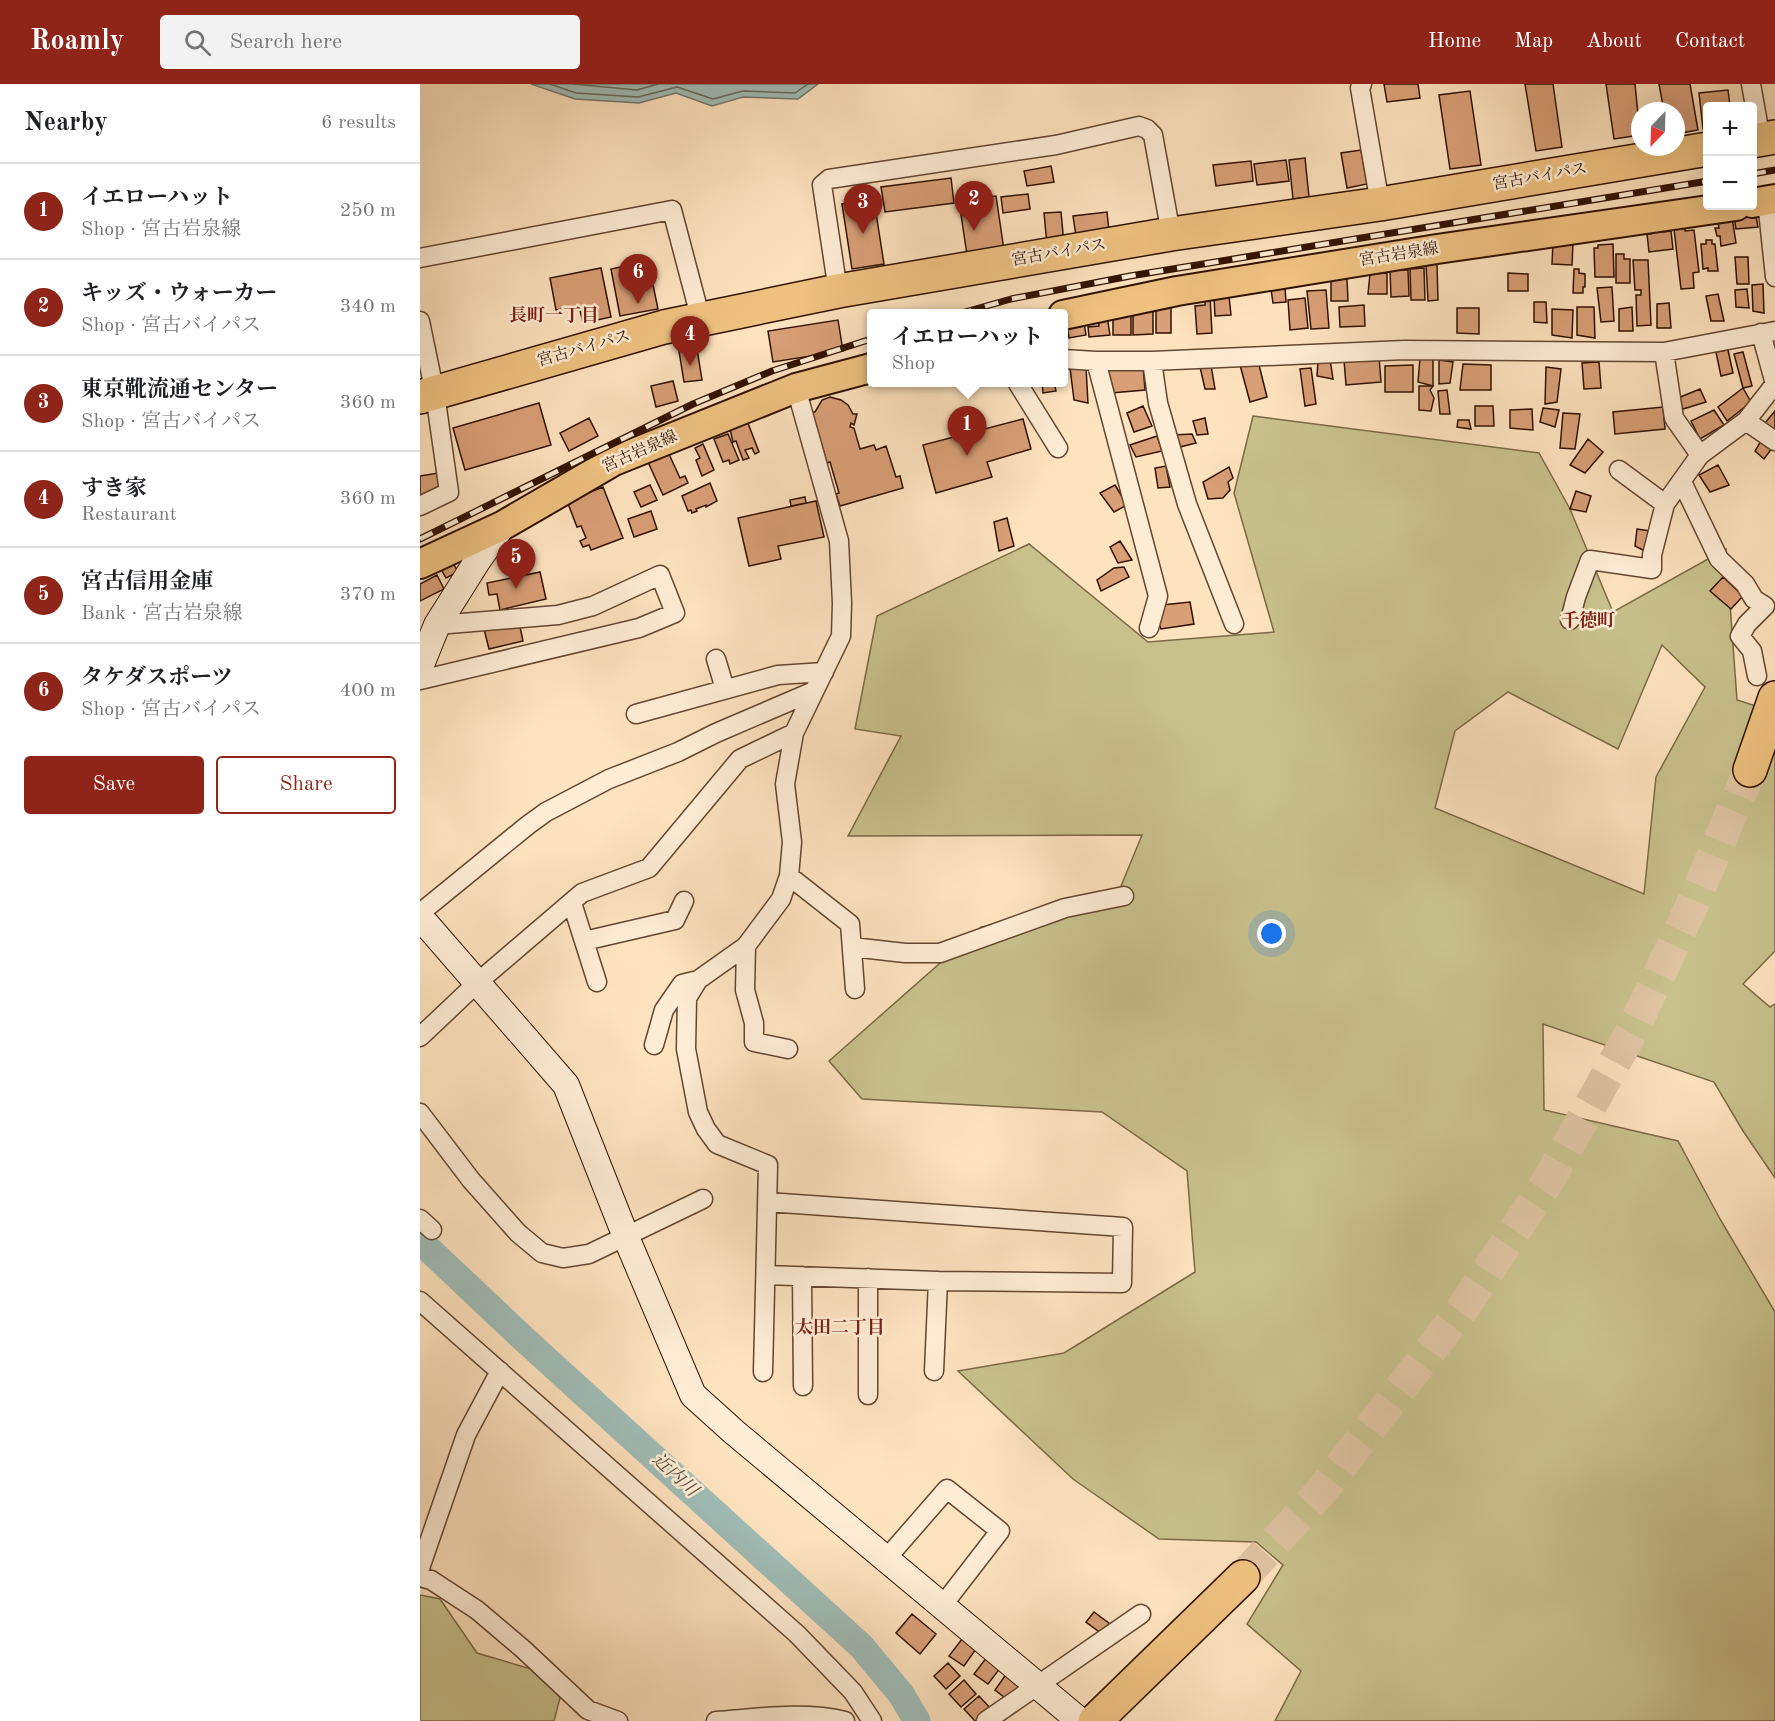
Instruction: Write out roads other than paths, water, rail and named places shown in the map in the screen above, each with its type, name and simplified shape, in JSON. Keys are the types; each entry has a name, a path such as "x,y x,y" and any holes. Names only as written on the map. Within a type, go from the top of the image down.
{"highway":[{"name":"宮古バイパス","path":"428,395 664,327 838,291 1171,234 1380,204 1703,150"},
{"path":"1750,770 1766,687"},
{"path":"1103,1713 1243,1577"}],"main road":[{"name":"宮古岩泉線","path":"1068,314 1200,287 1425,251 1708,210"},
{"name":"宮古岩泉線","path":"420,564 502,526 614,461 796,388 867,370"}],"street":[{"path":"1362,84 1360,88 1380,204"},
{"path":"1751,84 1763,140"},
{"path":"838,291 822,184 829,179 1056,145 1139,126 1147,129 1153,135 1171,234"},
{"path":"1765,201 1775,277"},
{"path":"420,258 672,210 701,320"},
{"path":"420,321 428,395 448,492 420,506"},
{"path":"1068,359 1152,361 1405,350 1664,352 1768,332 1775,384 1746,421 1700,455 1665,504 1652,555 1652,569 1590,560 1570,620"},
{"path":"1664,352 1674,418 1700,455"},
{"path":"1096,361 1158,596 1149,628"},
{"path":"1152,361 1158,403 1187,504 1234,624"},
{"path":"1020,387 1058,448"},
{"path":"654,1045 664,1010 682,984 698,980 746,946 781,899 789,876 792,842 785,784 795,733 841,636 839,541 796,388"},
{"path":"1746,421 1775,441"},
{"path":"1619,470 1665,504"},
{"path":"1682,482 1719,559 1745,584 1755,599 1765,606 1747,624 1740,636 1752,651 1766,687"},
{"path":"420,667 437,625 476,562 502,526"},
{"path":"420,680 639,628 675,613 660,575 593,606 558,615 437,625"},
{"path":"716,659 725,689"},
{"path":"636,714 777,675 824,672"},
{"path":"814,691 678,752 609,779 546,812 420,915 566,1085 626,1237 693,1395 734,1432 1080,1721"},
{"path":"420,1037 478,982 582,893 649,868 740,759 795,733"},
{"path":"789,876 850,924 855,989"},
{"path":"852,947 905,953 940,953 1065,908 1124,896"},
{"path":"584,941 675,920 684,901"},
{"path":"572,903 597,982"},
{"path":"746,946 745,990 754,1023 754,1042 788,1049"},
{"path":"698,980 687,998 686,1049 699,1112 706,1129 717,1144 768,1165 763,1372"},
{"path":"420,1113 471,1180 519,1233 542,1253 563,1258 589,1254 703,1199"},
{"path":"766,1275 938,1281 1122,1283 1122,1227 768,1202"},
{"path":"802,1276 803,1386"},
{"path":"868,1278 868,1395"},
{"path":"934,1371 938,1281"},
{"path":"420,1300 797,1634 853,1692 872,1721"},
{"path":"420,1568 466,1435 500,1371"},
{"path":"886,1558 947,1489 1000,1531 942,1605"},
{"path":"420,1578 430,1580 477,1610 523,1648 588,1710 618,1721"},
{"path":"986,1721 1141,1614"},
{"path":"716,1721 828,1717 845,1721"}],"water":[{"path":"531,84 818,84 798,99 743,97 712,106 676,93 639,103 575,99"}],"waterway":[{"name":"近内川","path":"420,1241 525,1340 861,1646 901,1694 917,1721"}],"tunnel":[{"path":"1243,1577 1319,1494 1463,1308 1548,1181 1632,1031 1692,905 1750,770"}],"railway":[{"path":"1757,173 1775,170"},
{"path":"976,309 1011,299 1130,276 1703,182"},
{"path":"420,539 693,404 772,371 867,340"}],"place":[{"name":"キッズ・ウォーカー","path":"974,231"},
{"name":"東京靴流通センター","path":"863,234"},
{"name":"タケダスポーツ","path":"638,304"},
{"name":"すき家","path":"690,366"},
{"name":"イエローハット","path":"967,456"},
{"name":"宮古信用金庫","path":"516,589"}],"district":[{"name":"長町一丁目","path":"554,316"},
{"name":"千徳町","path":"1588,621"},
{"name":"太田二丁目","path":"840,1328"}]}
